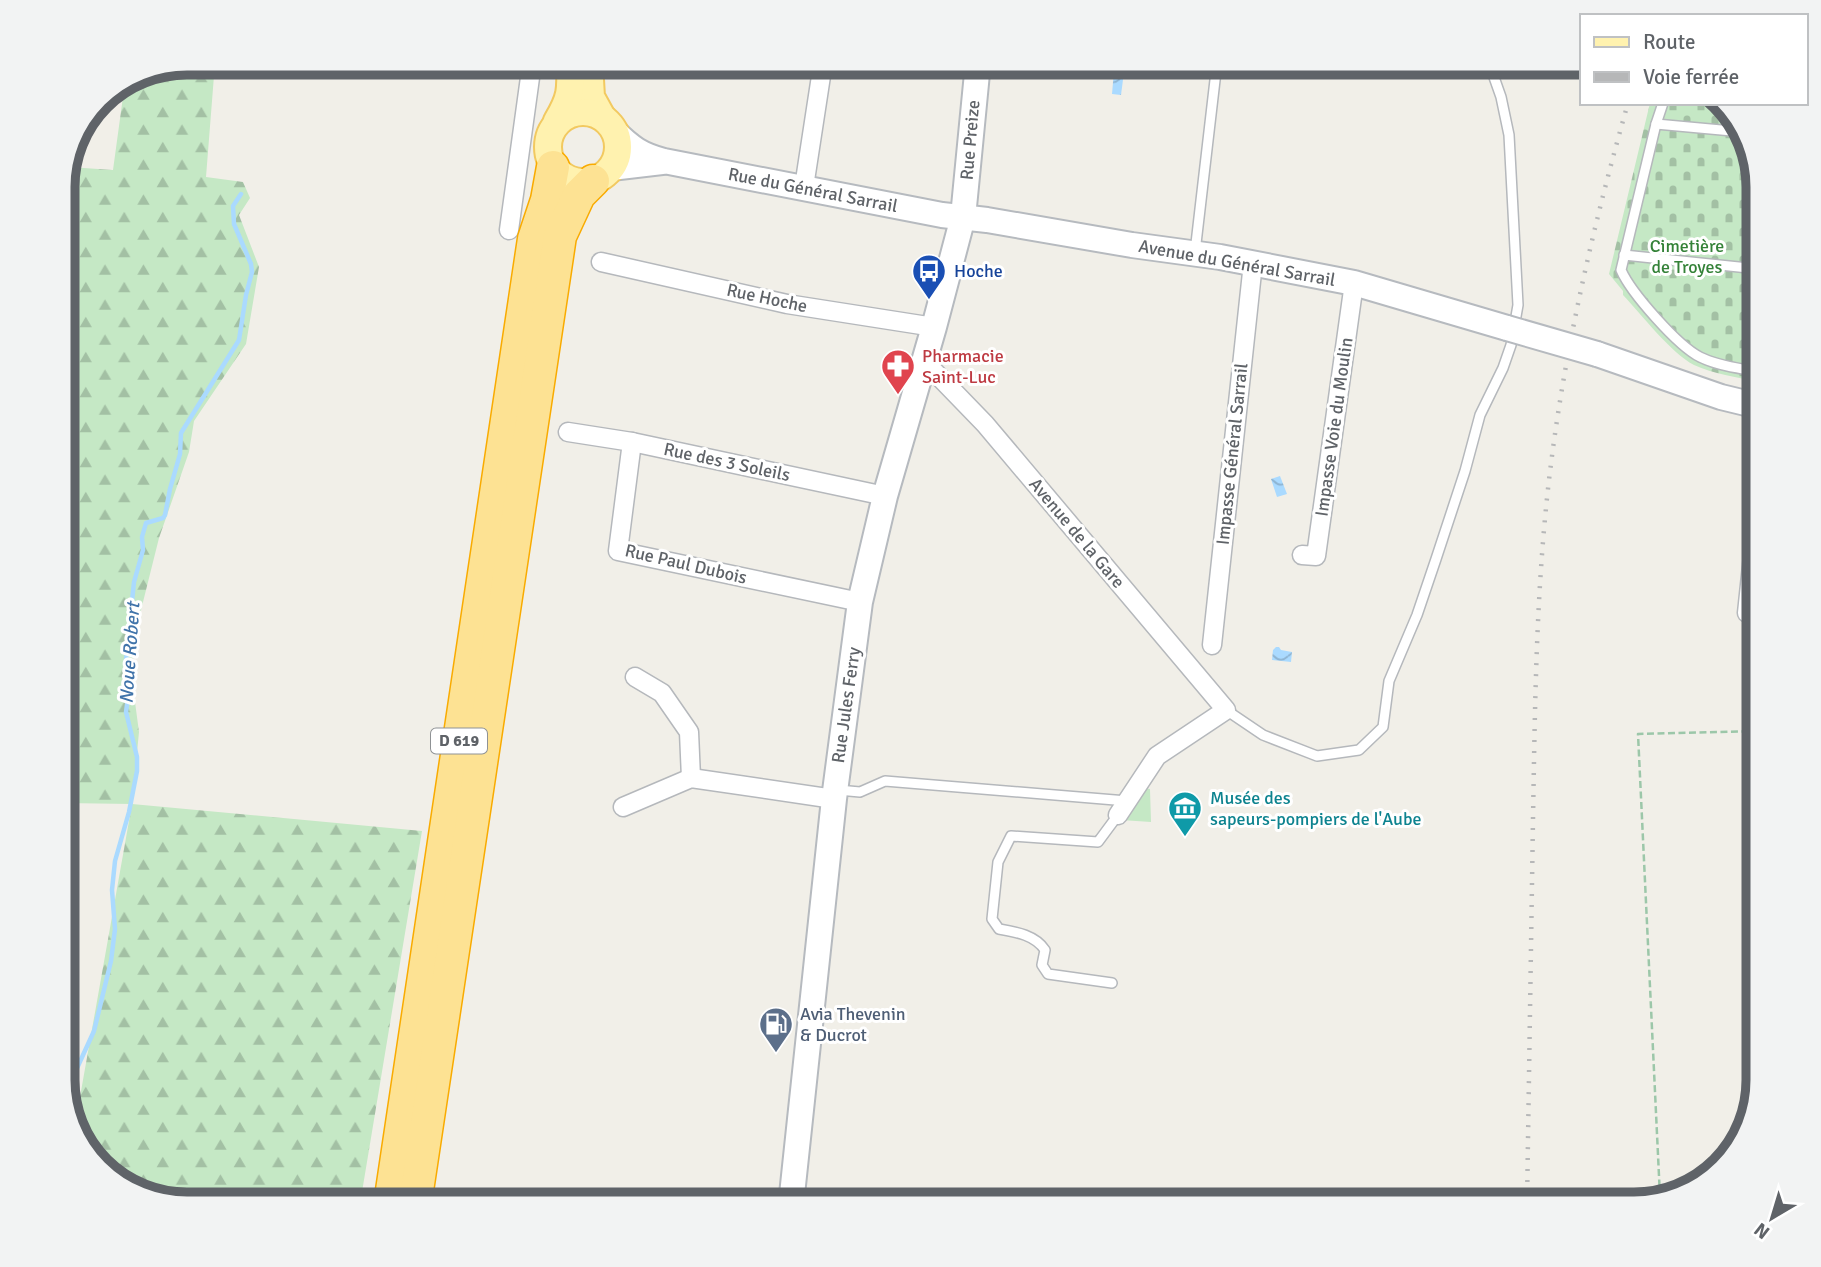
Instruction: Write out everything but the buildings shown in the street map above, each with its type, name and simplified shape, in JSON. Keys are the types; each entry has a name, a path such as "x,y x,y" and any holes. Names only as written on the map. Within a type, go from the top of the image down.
{"highway":[{"name":"D 619","path":"392,1192 534,239 547,200 553,167"},
{"name":"D 619","path":"417,1192 560,236 579,195 602,175"}],"main road":[{"path":"570,75 568,104 550,132 548,156 561,175 582,182 602,175 616,159 618,149 608,124 591,97 590,75"},
{"path":"557,121 576,112 594,113 608,124"}],"street":[{"path":"509,230 530,75"},
{"path":"804,187 821,75"},
{"name":"Rue Preize","path":"963,217 977,75"},
{"name":"Rue du Général Sarrail","path":"608,124 630,147 664,162 963,217"},
{"name":"Rue du Général Sarrail","path":"602,175 664,162"},
{"name":"Avenue du Général Sarrail","path":"963,217 1195,253 1354,283 1625,363"},
{"name":"Rue Jules Ferry","path":"792,1192 834,794 860,602 885,496 963,217"},
{"name":"Rue Hoche","path":"601,262 787,304 934,327"},
{"name":"Impasse Général Sarrail","path":"1212,645 1253,263"},
{"name":"Impasse Voie du Moulin","path":"1302,555 1316,556 1354,283"},
{"name":"Avenue de la Gare","path":"924,360 985,424 1226,710"},
{"path":"1625,363 1746,390"},
{"path":"1625,363 1721,397 1746,402"},
{"name":"Rue des 3 Soleils","path":"568,432 632,442 885,496"},
{"name":"Rue Paul Dubois","path":"632,442 618,551 860,602"},
{"path":"635,677 662,693 689,732 691,778"},
{"path":"1122,808 1157,756 1226,710"},
{"path":"623,807 691,778 834,794"}],"lane":[{"path":"1195,253 1216,75"},
{"path":"1226,710 1263,736 1317,756 1359,750 1383,727 1390,681 1417,615 1465,471 1480,415 1503,368 1516,323 1518,304 1509,135 1493,75"},
{"path":"1662,105 1621,270 1625,279 1656,316 1690,351 1709,361 1746,369"},
{"path":"1656,124 1731,131"},
{"path":"1624,255 1746,268"},
{"path":"834,794 860,792 885,781 1122,808 1098,842 1011,836 998,862 992,919 999,929 1018,932 1040,942 1045,950 1042,965 1048,974 1112,983"}],"path":[{"path":"1660,1189 1638,734 1746,731"}],"green space":[{"path":"214,75 206,177 243,182 250,198 239,215 259,267 246,344 194,421 189,452 159,538 135,634 131,672 139,732 132,804 75,803 75,180 77,168 113,170 123,95 165,77"},
{"name":"Cimetière de Troyes","path":"1650,105 1709,105 1731,131 1745,172 1746,379 1709,371 1685,359 1647,322 1609,274"},
{"path":"1145,788 1150,789 1151,822 1121,820"},
{"path":"132,804 422,831 362,1192 187,1192 151,1186 125,1173 108,1159 90,1136 78,1106"}],"water":[{"path":"1114,75 1124,75 1121,95 1112,94"},
{"path":"1280,476 1287,494 1277,497 1271,479"},
{"path":"1276,647 1292,652 1291,662 1272,660"}],"waterway":[{"name":"Noue Robert","path":"75,1073 94,1031 111,961 115,929 112,890 115,861 137,771 137,757 126,712 130,683 126,660 134,582 143,550 142,537 146,523 165,515 180,454 181,433 239,340 252,272 234,224 233,206 241,194"}],"railway":[{"path":"1527,1192 1536,692 1545,522 1555,432 1571,337 1603,196 1627,105"}],"place":[{"name":"Hoche","path":"929,301"},
{"name":"Pharmacie Saint-Luc","path":"898,396"},
{"name":"Musée des sapeurs-pompiers de l'Aube","path":"1185,838"},
{"name":"Avia Thevenin & Ducrot","path":"776,1054"}]}
